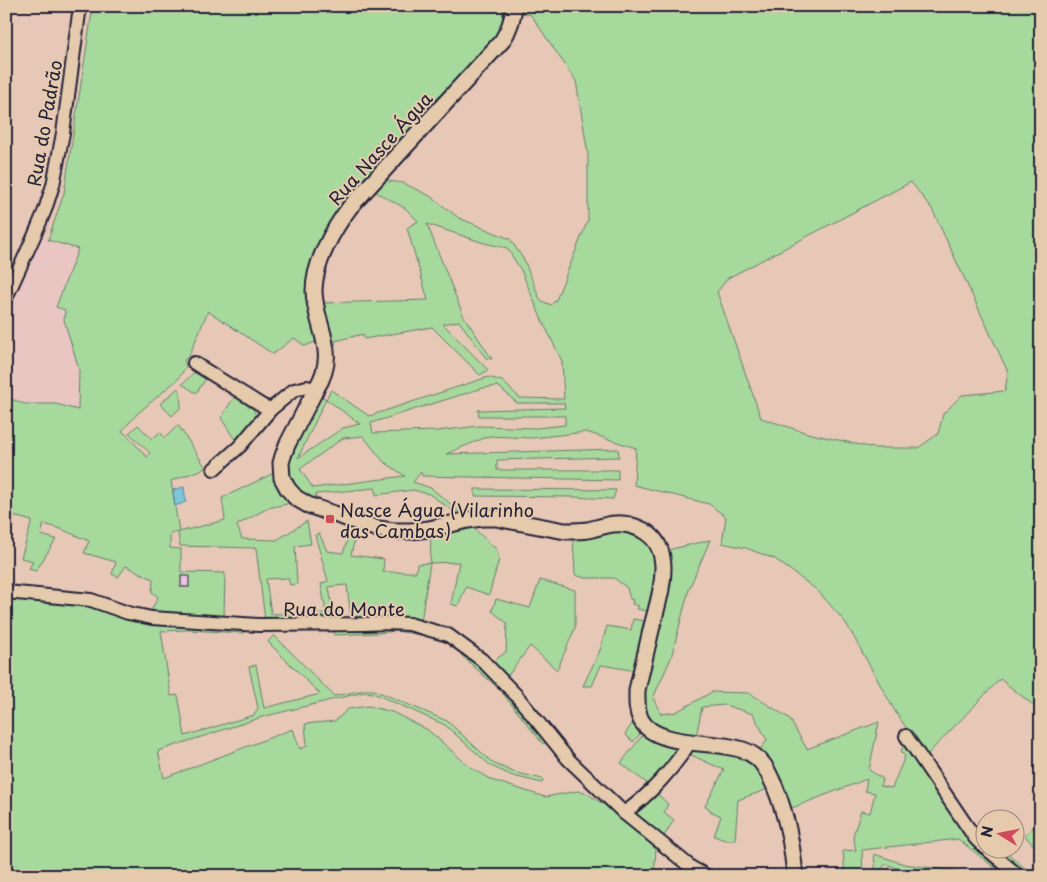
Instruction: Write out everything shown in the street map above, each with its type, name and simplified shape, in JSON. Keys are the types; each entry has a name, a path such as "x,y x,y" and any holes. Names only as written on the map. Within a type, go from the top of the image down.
{"main road":[{"name":"Rua Nasce Água","path":"514,6 512,20 502,41 350,206 332,235 315,280 315,299 324,338 327,357 326,364 322,380 282,456 282,478 296,498 308,505 394,532 419,531 468,520 496,518 565,531 586,530 609,524 627,524 648,534 660,550 664,576 637,690 638,709 642,722 653,732 668,738 740,749 752,754 762,762 772,781 785,818 792,846 795,876"}],"street":[{"name":"Rua do Padrão","path":"6,298 45,210 53,185 63,133 80,6"},
{"path":"194,363 263,406 271,409"},
{"path":"214,469 240,446 271,409 294,390 307,387 316,389"},
{"name":"Rua do Monte","path":"6,592 91,600 128,613 152,618 258,625 409,624 448,635 482,660 516,695 568,759 624,813 692,868 707,876"},
{"path":"906,736 974,838"},
{"path":"624,813 636,804 662,778 685,751 690,742"},
{"path":"1000,860 1019,876"}],"shaded area":[{"path":"41,238 78,249 56,306 65,310 64,320 79,369 78,411 56,404 25,404 6,397 6,313"}],"green space":[{"path":"93,6 503,6 502,26 490,47 445,96 313,264 318,341 305,346 294,338 273,354 208,311 189,356 184,360 186,367 178,379 137,414 122,431 147,457 150,453 129,433 138,425 152,439 160,432 165,438 178,425 206,468 171,481 179,532 225,520 222,498 276,472 290,501 287,504 268,508 237,525 242,539 277,540 307,521 311,544 295,546 297,584 290,585 288,578 266,579 271,614 326,613 321,584 328,581 315,535 319,533 327,551 343,553 352,526 357,529 351,555 384,559 383,572 416,572 417,564 430,563 421,622 395,617 351,619 347,585 329,587 334,620 265,620 256,548 180,546 178,532 170,534 170,548 181,549 181,572 225,573 224,618 150,613 158,597 152,592 153,579 126,566 118,577 112,574 116,562 84,553 89,541 61,529 44,524 41,535 56,539 36,571 29,569 33,561 21,558 32,521 6,514 6,397 25,404 56,404 78,410 79,369 64,320 65,310 56,307 78,249 48,240 64,193"},
{"path":"519,6 1041,6 1041,711 1000,679 926,756 896,713 846,623 817,590 775,559 746,548 722,543 726,517 709,504 634,485 636,448 586,432 532,438 489,436 446,454 618,449 619,457 497,460 497,470 618,470 618,480 422,476 421,472 413,482 431,488 459,511 462,517 429,494 413,490 376,495 375,488 316,494 315,501 302,493 294,485 289,474 289,459 321,396 326,399 331,390 369,416 488,377 502,381 520,398 564,399 562,361 521,270 507,248 484,243 427,224 463,315 492,359 486,358 459,321 443,324 488,370 480,375 432,327 364,339 363,334 335,341 335,345 331,342 320,303 428,300 407,228 418,221 405,208 374,191 381,180 403,183 430,196 459,218 510,239 524,260 542,301 551,305 556,300 588,220 588,154 576,81 531,15 519,12","holes":["911,182 932,209 1008,372 1005,391 962,395 943,414 938,434 918,448 874,448 807,433 761,418 717,292 728,278","498,386 517,403 564,403 565,408 478,410 479,416 565,416 565,425 536,428 479,426 437,431 373,433 371,423 483,388","326,399 360,424 343,428 298,458","363,436 383,461 405,476 313,488 300,469 343,438"]},
{"path":"198,369 208,376 196,393 182,384"},
{"path":"178,388 181,407 172,416 160,404"},
{"path":"236,394 249,403 257,416 237,443 221,418"},
{"path":"475,489 616,490 613,499 475,496"},
{"path":"469,524 497,550 499,559 489,595 466,587 458,606 451,604 459,562 430,563 431,534"},
{"path":"607,531 627,531 647,544 654,555 658,582 653,603 648,607 647,611 637,609 639,606 632,604 633,600 630,599 627,588 614,578 585,578 575,575 573,537"},
{"path":"710,540 689,589 671,658 653,698 661,714 676,712 712,692 749,693 789,718 807,749 879,722 869,770 883,779 880,786 892,788 905,756 901,752 905,741 974,843 974,852 958,839 862,850 863,876 845,876 843,851 856,850 853,836 861,811 870,813 875,793 865,791 867,779 789,809 758,753 767,740 753,714 725,705 702,707 696,737 664,732 648,720 641,705 643,687 671,574 668,550"},
{"path":"540,580 575,590 575,628 557,670 530,646 507,677 491,663 506,652 507,623 492,611 496,599 530,608"},
{"path":"6,598 96,607 132,620 147,623 243,628 243,633 187,630 161,631 171,696 178,695 185,736 254,715 258,708 249,667 256,665 264,708 320,694 268,642 274,635 334,696 374,690 447,721 493,763 513,772 543,779 542,783 513,776 491,766 445,725 373,693 365,692 262,717 158,751 164,778 293,729 300,749 307,746 305,724 335,721 348,709 369,706 392,712 428,730 470,767 491,780 545,797 578,791 588,794 609,808 656,847 654,876 6,876"},
{"path":"633,619 644,621 641,631 645,637 639,666 631,670 601,665 592,686 583,686 600,650 607,626 631,630"},
{"path":"411,629 434,637 396,631 334,635 334,630"},
{"path":"463,651 502,687 547,741 543,744 500,690 461,655"},
{"path":"632,724 640,734 633,742 625,734"},
{"path":"642,736 679,747 649,785 621,763"},
{"path":"694,747 746,756 761,770 768,789 738,800 735,840 725,840 714,836 721,816 710,811 705,806 724,770 689,754"},
{"path":"654,791 668,804 664,812 674,820 662,839 634,813"},
{"path":"1035,793 1041,794 1041,853 1024,835 1039,823"},
{"path":"874,854 904,864 955,871 974,876 918,876 886,864 879,871 882,876 876,876"},
{"path":"985,860 992,860 1008,876 1005,876"},
{"path":"1004,860 1016,860 1034,876 1024,876"}],"water":[{"path":"184,487 186,502 175,506 173,490"}],"building":[{"path":"181,576 189,576 189,587 181,587"}],"place":[{"name":"Nasce Água (Vilarinho das Cambas)","path":"330,519"}]}
